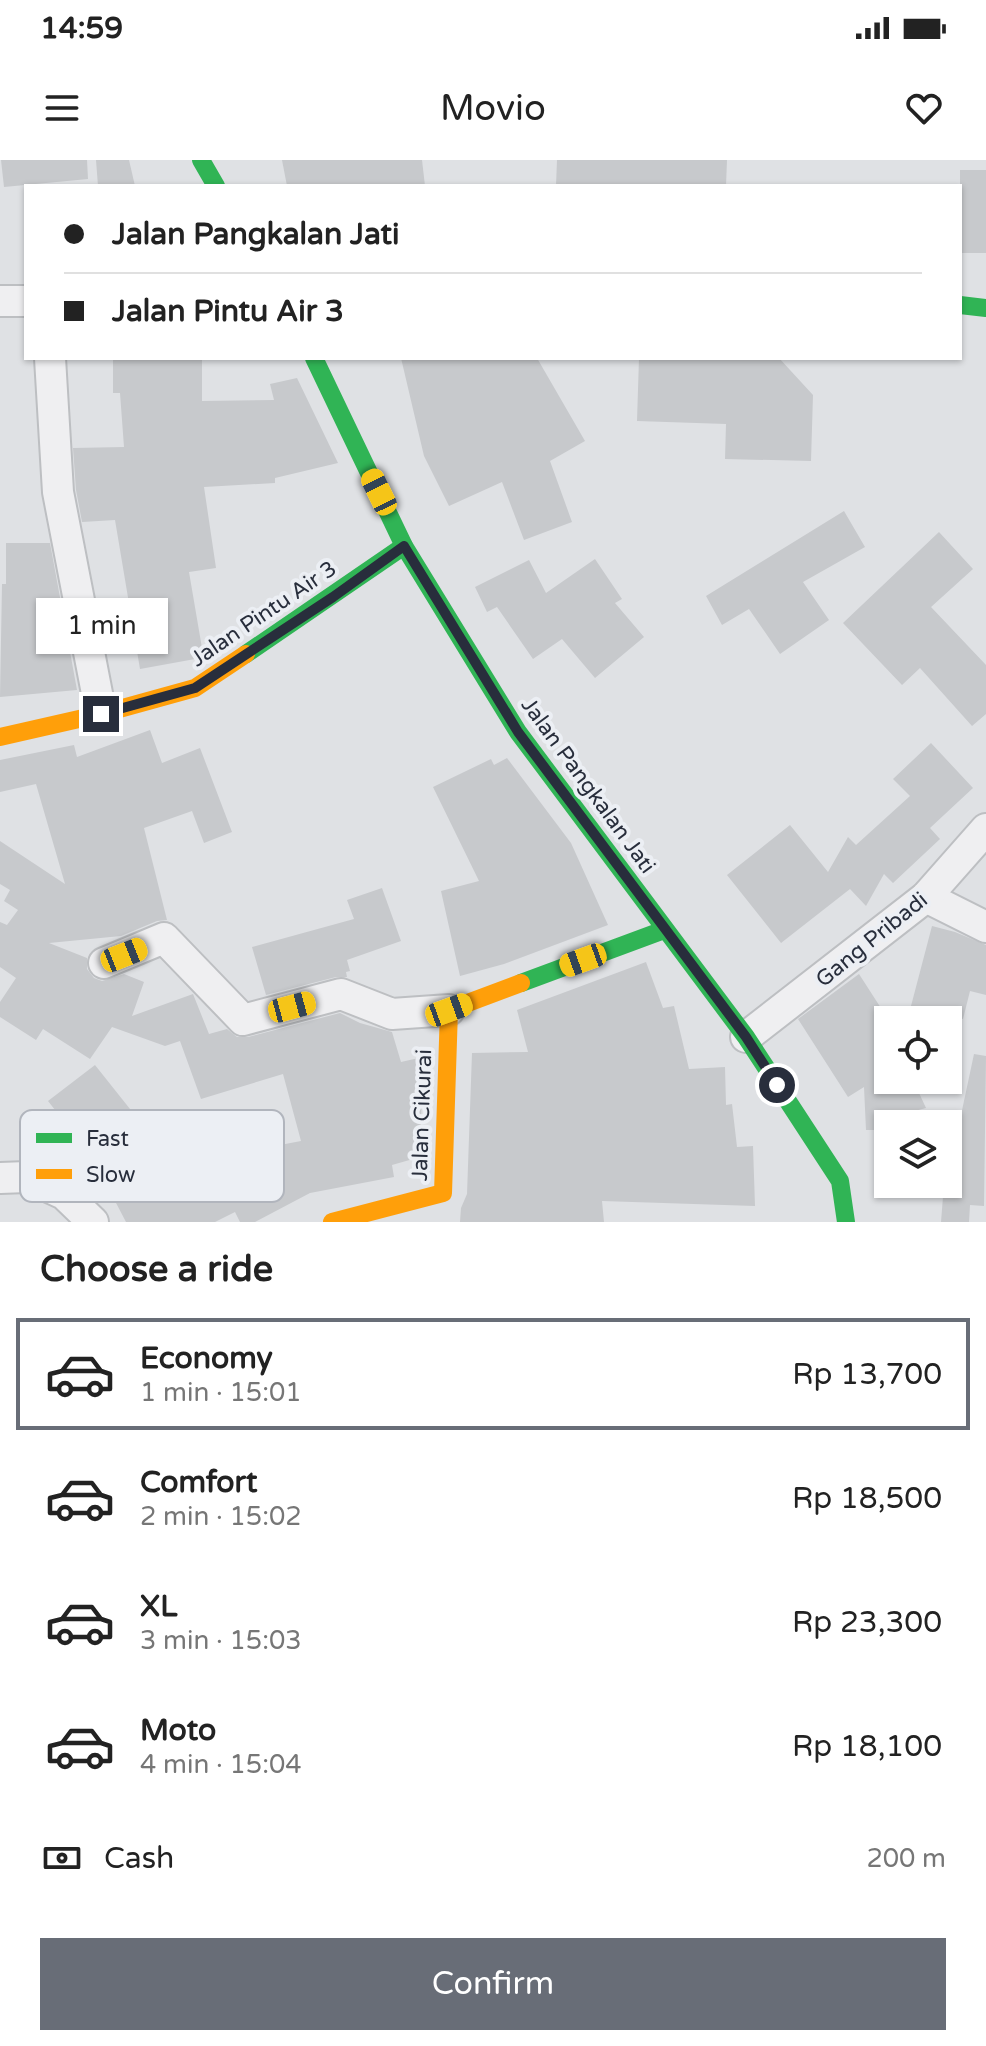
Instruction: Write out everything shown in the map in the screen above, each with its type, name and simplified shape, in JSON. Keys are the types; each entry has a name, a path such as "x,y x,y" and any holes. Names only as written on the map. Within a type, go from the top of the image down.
{"main road":[{"path":"201,160 215,184"},
{"path":"962,305 986,308"},
{"name":"Jalan Pangkalan Jati","path":"315,360 404,546 518,732 746,1037 840,1181 846,1222"},
{"name":"Jalan Pintu Air 3","path":"0,737 195,688 404,546"},
{"path":"449,1010 664,930"},
{"name":"Jalan Cikurai","path":"332,1222 443,1193 449,1010"}],"street":[{"path":"0,301 24,301"},
{"path":"50,360 58,492 101,714"},
{"name":"Gang Pribadi","path":"746,1037 926,897 986,829"},
{"path":"926,897 986,927"},
{"path":"104,963 164,938 243,1020 341,994 392,1014 449,1010"},
{"path":"0,1178 20,1177"},
{"path":"72,1202 93,1222"}],"building":[{"path":"1,160 87,160 88,179 4,187"},
{"path":"96,160 129,160 135,184 98,184"},
{"path":"282,160 422,160 425,184 287,184"},
{"path":"557,160 727,160 726,184 556,184"},
{"path":"960,170 986,170 986,253 962,253"},
{"path":"113,360 202,360 202,401 274,400 270,384 297,378 338,463 275,478 275,483 204,487 216,568 189,572 203,654 195,659 140,669 115,520 82,522 73,448 124,447 120,393 113,393"},
{"path":"401,360 538,360 585,441 550,461 572,522 524,540 502,482 449,506 424,456"},
{"path":"639,360 781,360 813,395 811,461 725,459 726,424 637,421"},
{"path":"844,511 865,547 803,582 829,620 780,654 749,609 722,625 706,596"},
{"path":"939,532 973,569 931,607 986,665 986,714 972,726 920,668 902,685 843,623"},
{"path":"6,543 50,543 77,690 0,697 2,584 6,584"},
{"path":"595,559 622,599 615,603 644,637 595,678 562,639 533,659 497,607 487,612 475,587 529,560 546,593"},
{"path":"150,730 162,763 200,748 232,832 204,843 192,811 144,828 167,920 121,936 49,943 87,958 87,969 94,978 102,981 124,974 144,982 132,1016 193,994 209,1034 227,1029 237,1037 248,1037 340,1013 360,1023 392,1032 401,1062 423,1057 420,1157 392,1165 394,1177 310,1193 255,1222 240,1222 235,1212 215,1222 126,1222 116,1202 284,1202 284,1144 301,1141 283,1074 201,1099 180,1041 165,1046 112,1027 90,1059 43,1029 36,1040 0,1017 0,1002 16,978 0,967 0,922 7,925 18,910 4,901 10,890 0,884 0,841 65,884 36,784 0,792 0,760 74,745 77,757"},
{"path":"931,743 973,788 930,828 940,839 893,883 884,874 866,906 850,889 781,943 727,875 790,825 828,872 848,837 856,845 910,796 893,779"},
{"path":"507,758 571,843 608,925 504,964 460,976 441,891 479,881 433,787 491,759 494,765"},
{"path":"382,888 401,941 347,960 350,971 346,972 347,977 266,995 252,947 354,919 347,900"},
{"path":"932,926 986,945 986,995 970,991 963,1019 962,1006 911,1006"},
{"path":"646,962 663,1008 674,1006 689,1069 725,1067 726,1105 732,1104 737,1147 753,1146 755,1206 602,1201 604,1222 460,1222 461,1208 467,1194 472,1053 528,1052 517,1010"},
{"path":"859,974 880,1006 874,1006 874,1094 920,1094 926,1108 874,1110 874,1130 866,1130 864,1087 848,1097 798,1019"},
{"path":"974,1054 986,1056 984,1206 970,1205 969,1222 941,1222 943,1198 962,1198 962,1110"},
{"path":"95,1065 130,1109 55,1110 48,1101"}],"traffic: fast":[{"path":"201,160 215,184"},
{"path":"962,305 986,308"},
{"path":"315,360 404,546 518,732 746,1037 840,1181 846,1222"},
{"path":"246,654 404,546"},
{"path":"521,983 664,930"}],"traffic: slow":[{"path":"0,737 195,688 246,654"},
{"path":"332,1222 443,1193 449,1010 521,983"}],"route":[{"path":"101,714 195,688 404,546 518,732 746,1037 777,1085"}]}
